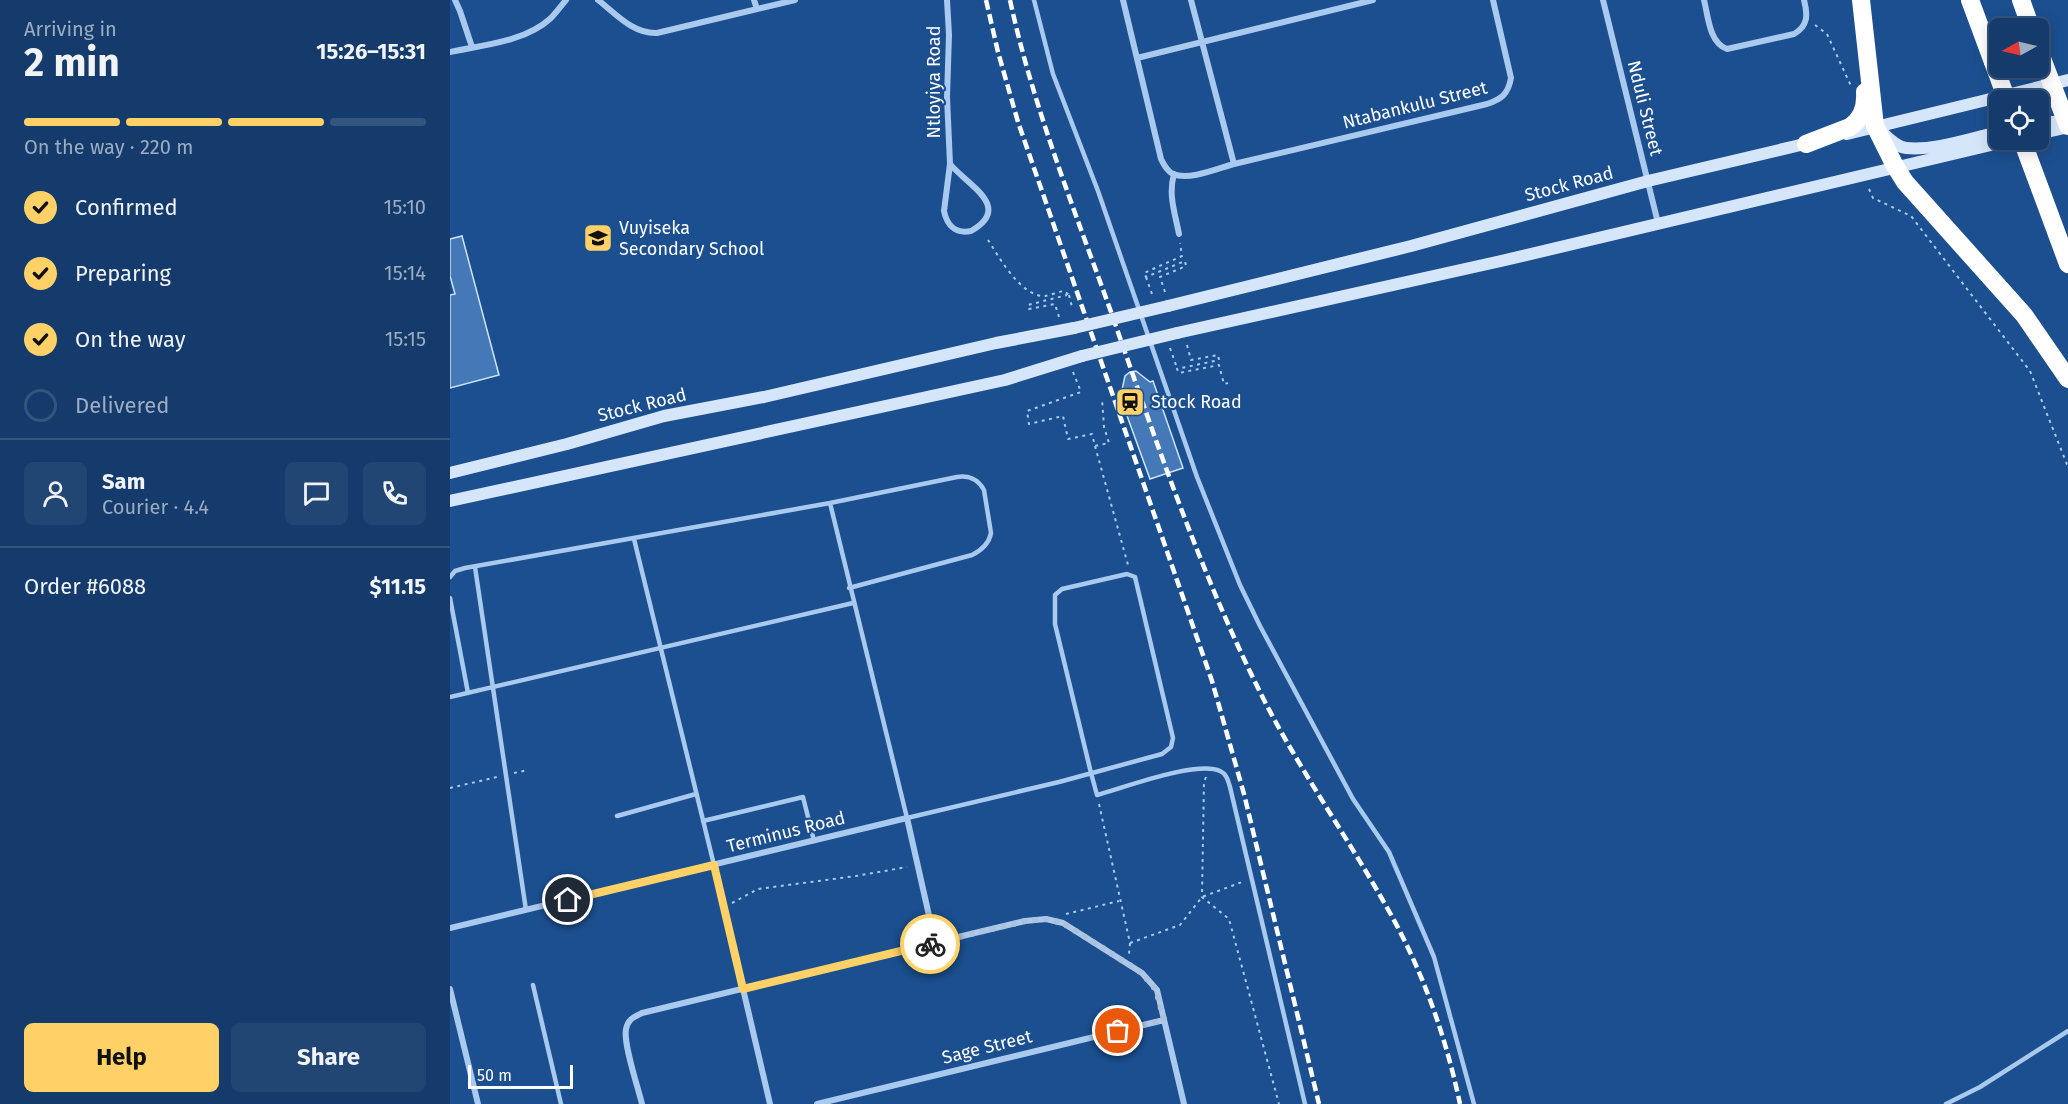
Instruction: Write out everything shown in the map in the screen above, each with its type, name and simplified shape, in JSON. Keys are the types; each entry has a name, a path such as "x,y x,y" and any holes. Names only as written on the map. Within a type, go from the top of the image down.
{"highway":[{"path":"1859,0 1875,126 1894,166 1905,182 2024,315 2068,379"},
{"path":"1806,144 1850,127 1856,123 1863,111 1866,100 1859,0"},
{"path":"1970,0 2003,90"},
{"path":"2021,0 2027,18"},
{"path":"2049,77 2068,126"},
{"path":"2026,150 2068,264"}],"main road":[{"name":"Stock Road","path":"450,473 567,444 664,416 764,398 996,343 1168,306 1411,246 1648,181 2068,80"},
{"path":"2049,122 2068,121"},
{"path":"1875,126 1892,142 1904,148 1936,146 1989,134"},
{"path":"2049,131 2068,126"},
{"path":"450,501 1005,380 1082,356 1177,333 1501,261 1989,145"}],"street":[{"path":"455,0 472,47"},
{"path":"450,52 520,35 551,17 566,0"},
{"path":"598,0 635,29 648,33 657,33 795,0"},
{"path":"754,0 757,9"},
{"name":"Ntloyiya Road","path":"947,0 950,34 947,97 950,164 944,211 945,218 953,229 971,231 986,218 987,202 983,194 950,164"},
{"path":"1123,0 1161,159 1166,168 1174,174 1200,174 1234,164 1191,0"},
{"path":"1137,58 1373,0"},
{"name":"Ntabankulu Street","path":"1234,164 1501,99 1509,91 1511,78 1493,0"},
{"name":"Nduli Street","path":"1603,0 1658,223"},
{"path":"1704,0 1713,36 1722,47 1727,49 1794,34 1801,30 1806,24 1804,0"},
{"path":"1174,174 1171,195 1179,234"},
{"path":"907,818 935,942"},
{"name":"Terminus Road","path":"450,928 907,818"},
{"path":"714,865 770,1104"},
{"path":"642,1104 627,1041 626,1030 631,1018 642,1013 935,942 1025,921 1046,919 1063,923 1142,973 1156,990 1184,1104"},
{"path":"450,989 478,1104"},
{"name":"Sage Street","path":"817,1104 1164,1020"}],"lane":[{"path":"1034,0 1053,75 1098,191 1197,477 1260,626 1353,799 1389,852 1434,957 1474,1104"},
{"path":"450,577 455,571 475,567 830,503 963,476 980,483 984,489 991,533 990,539 981,551 849,588"},
{"path":"830,503 907,818"},
{"path":"634,539 714,865"},
{"path":"475,567 526,910"},
{"path":"1091,773 1162,754 1171,747 1173,742 1135,577 1130,574 1062,589 1055,596 1055,624 1091,773 1097,795 1190,770 1221,771 1227,779 1305,1104"},
{"path":"450,598 468,693"},
{"path":"450,696 853,603"},
{"name":"Terminus Road","path":"907,818 1091,773"},
{"path":"616,816 696,794"},
{"path":"703,821 804,797 814,841"},
{"path":"533,985 561,1104"},
{"path":"1946,1104 1980,1087 2068,1031"}],"path":[{"path":"1806,24 1815,25 1827,34 1854,92"},
{"path":"1869,189 1873,198 1911,216 2030,371 2068,467"},
{"path":"988,240 1015,279 1027,289 1043,296 1064,291 1069,295 1072,307"},
{"path":"1149,287 1144,273 1182,256 1180,249"},
{"path":"1146,277 1185,261 1186,266 1160,277 1165,291"},
{"path":"1059,317 1055,304 1029,309 1028,304 1069,295"},
{"path":"1187,345 1191,360 1218,355 1219,360 1177,369 1179,373 1219,365 1224,384 1228,383"},
{"path":"1073,372 1081,392 1027,411 1029,424 1063,416 1068,439 1092,434 1128,566"},
{"path":"1095,446 1109,443 1104,427 1102,399"},
{"path":"450,788 528,770"},
{"path":"1202,897 1203,782 1211,770"},
{"path":"1097,795 1130,944 1180,925 1202,897 1252,878"},
{"path":"724,907 758,889 917,865"},
{"path":"1202,897 1229,919 1279,1104"},
{"path":"1046,919 1120,900"}],"building":[{"path":"462,236 499,375 450,388 450,295 455,294 450,276 450,239"},
{"path":"1136,371 1150,382 1153,381 1183,468 1150,479 1118,391 1122,390 1125,376"}],"railway":[{"path":"986,0 1018,122 1212,681 1244,794 1319,1104"},
{"path":"1010,0 1030,78 1055,156 1161,454 1216,597 1274,719 1402,935 1432,1005 1448,1054 1460,1104"}],"way so far":[{"path":"930,944 1025,921 1046,919 1063,923 1142,973 1156,990 1164,1020 1118,1031"}],"place":[{"name":"Vuyiseka Secondary School","path":"598,238"},
{"name":"Stock Road","path":"1130,402"}],"route":[{"path":"568,900 714,865 743,989 930,944"}]}
